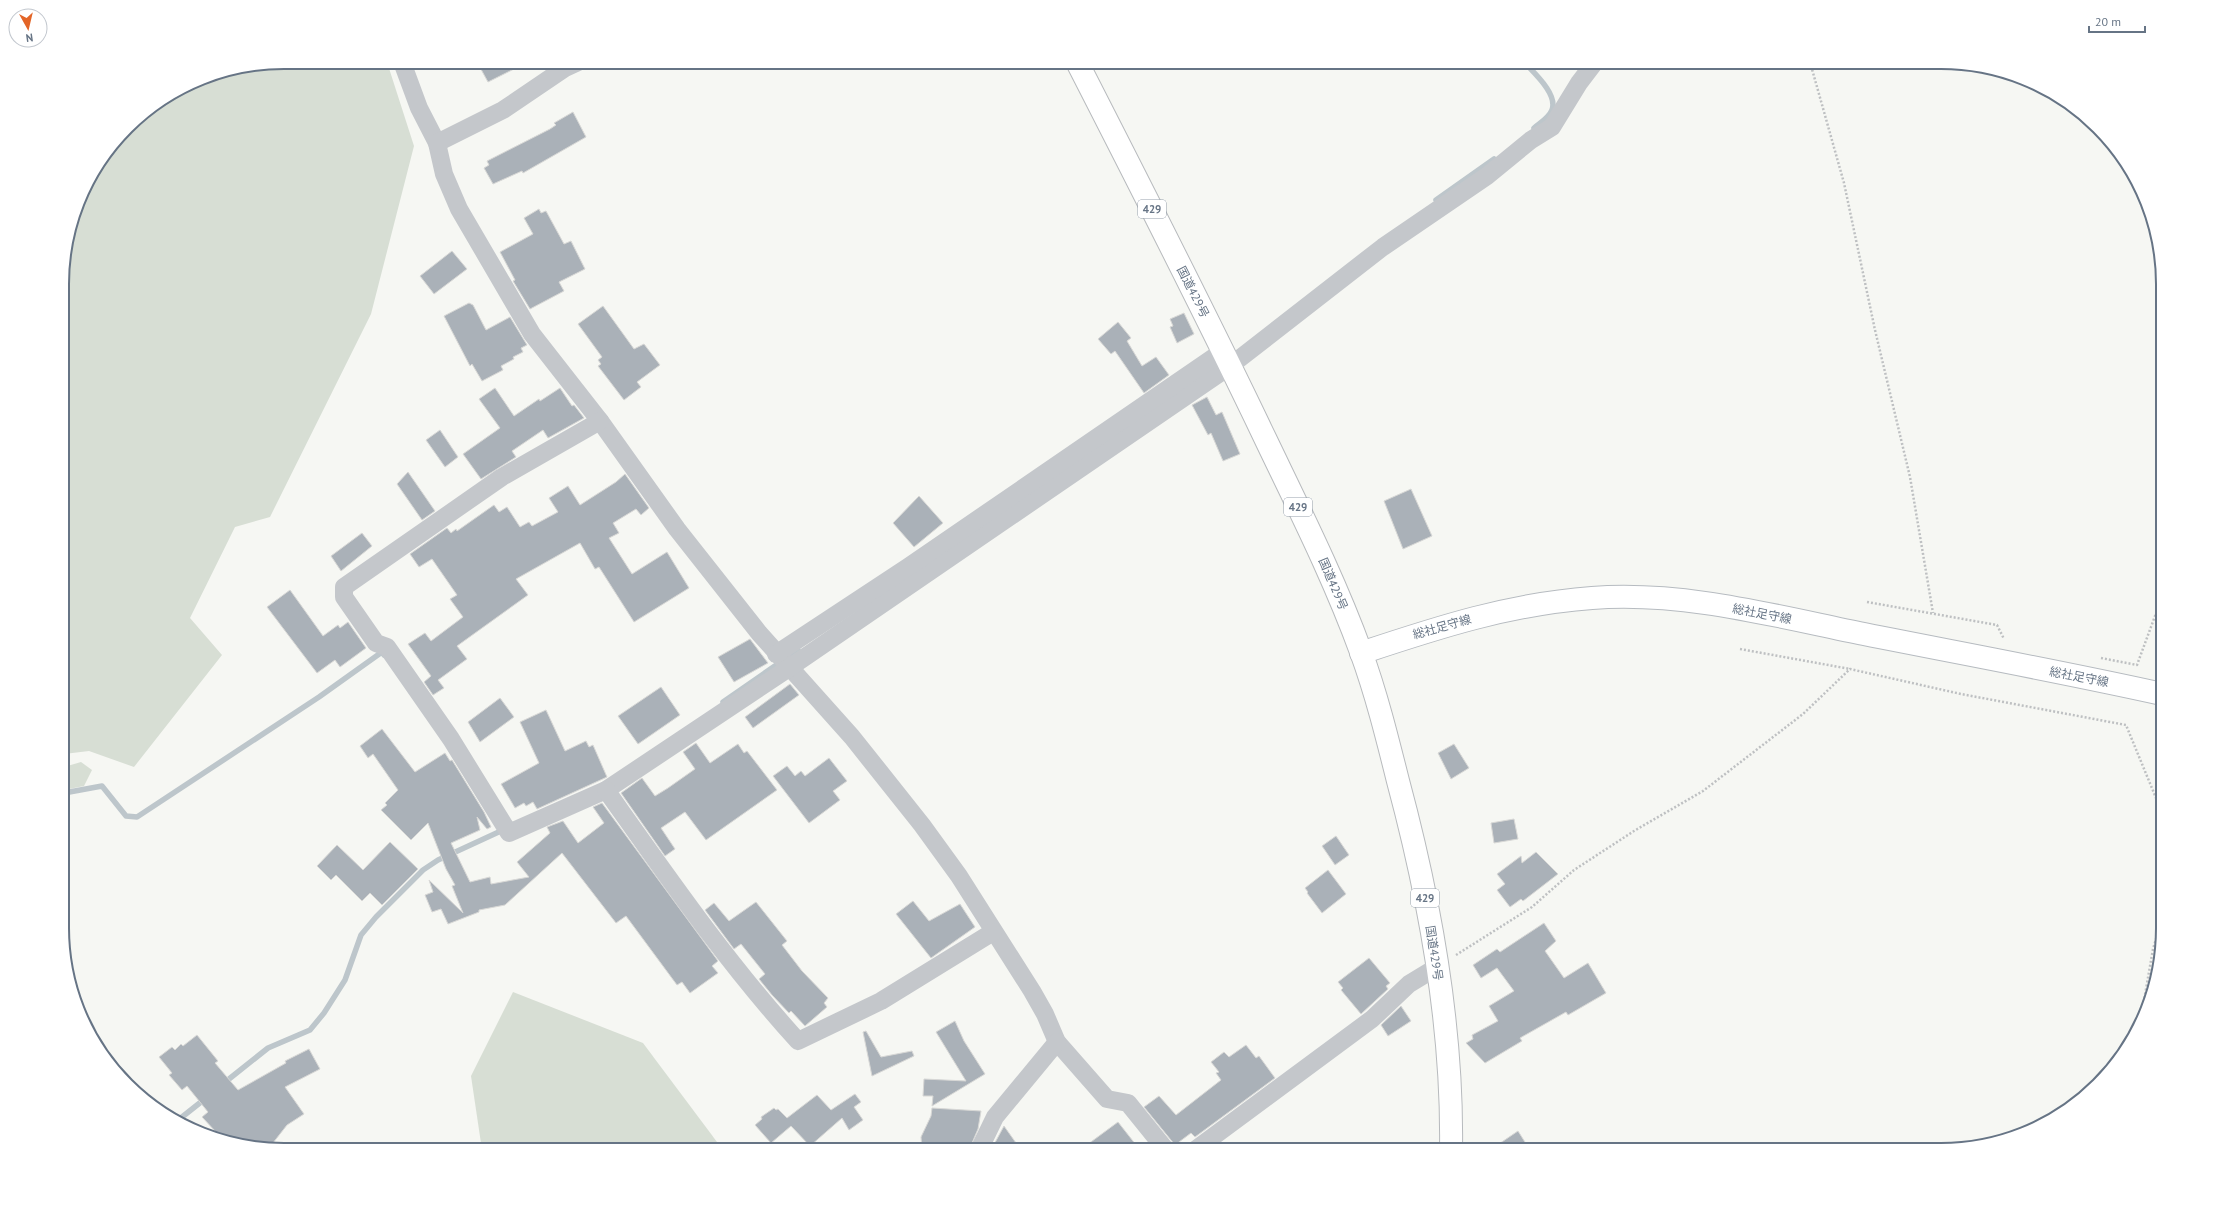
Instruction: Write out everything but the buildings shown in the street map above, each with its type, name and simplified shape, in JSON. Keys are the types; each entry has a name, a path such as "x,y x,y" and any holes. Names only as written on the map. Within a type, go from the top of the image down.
{"main road":[{"name":"国道429号","path":"1081,69 1227,359 1326,564 1361,653 1386,732 1407,815 1424,893 1437,967 1447,1042 1451,1143"},
{"name":"総社足守線","path":"1361,653 1433,629 1512,608 1593,598 1665,598 1749,611 2156,693"}],"street":[{"path":"405,69 419,108 437,143 444,174 459,209 528,328 600,421 677,529 782,661 852,737 922,825 959,876 993,932 1032,991 1045,1014 1057,1042 1107,1099 1128,1103 1160,1143"},
{"path":"437,143 503,110 564,69"},
{"path":"600,421 502,477 344,587 344,598 376,643 386,647 447,732 509,834 606,790 908,567 1227,359 1383,247 1487,176 1531,140 1552,127 1579,83 1590,69"},
{"path":"606,790 690,908 773,1014 798,1041 881,1001 993,932"},
{"path":"1204,1143 1366,1024 1409,984 1437,967"},
{"path":"983,1143 996,1117 1057,1042"}],"path":[{"path":"1812,69 1844,183 1873,323 1910,477 1933,613"},
{"path":"1867,602 1997,625 2002,638 2010,640"},
{"path":"2100,658 2137,665 2156,613"},
{"path":"1740,649 1850,669 1961,694 2126,725 2156,798"},
{"path":"1437,967 1532,907 1580,866 1634,831 1703,791 1803,714 1850,669"},
{"path":"2144,999 2156,939"}],"shaded area":[{"path":"270,69 389,69 414,146 371,314 270,517 235,527 190,618 222,655 134,767 89,751 69,753 69,270 76,228 85,202 105,164 122,142 142,122 164,105 202,85 228,76"},
{"path":"81,762 92,770 84,786 69,789 69,766"},
{"path":"513,992 643,1043 718,1143 481,1143 471,1076"}],"waterway":[{"path":"1531,69 1544,84 1552,97 1553,104 1549,115 1534,128"},
{"path":"1436,200 1494,159"},
{"path":"723,702 798,650"},
{"path":"69,792 102,786 126,816 137,817 319,697 382,652 384,655"},
{"path":"224,1083 268,1048 310,1030 324,1013 345,980 361,935 376,917 423,870 438,860 503,830"},
{"path":"182,1117 206,1098"}]}
